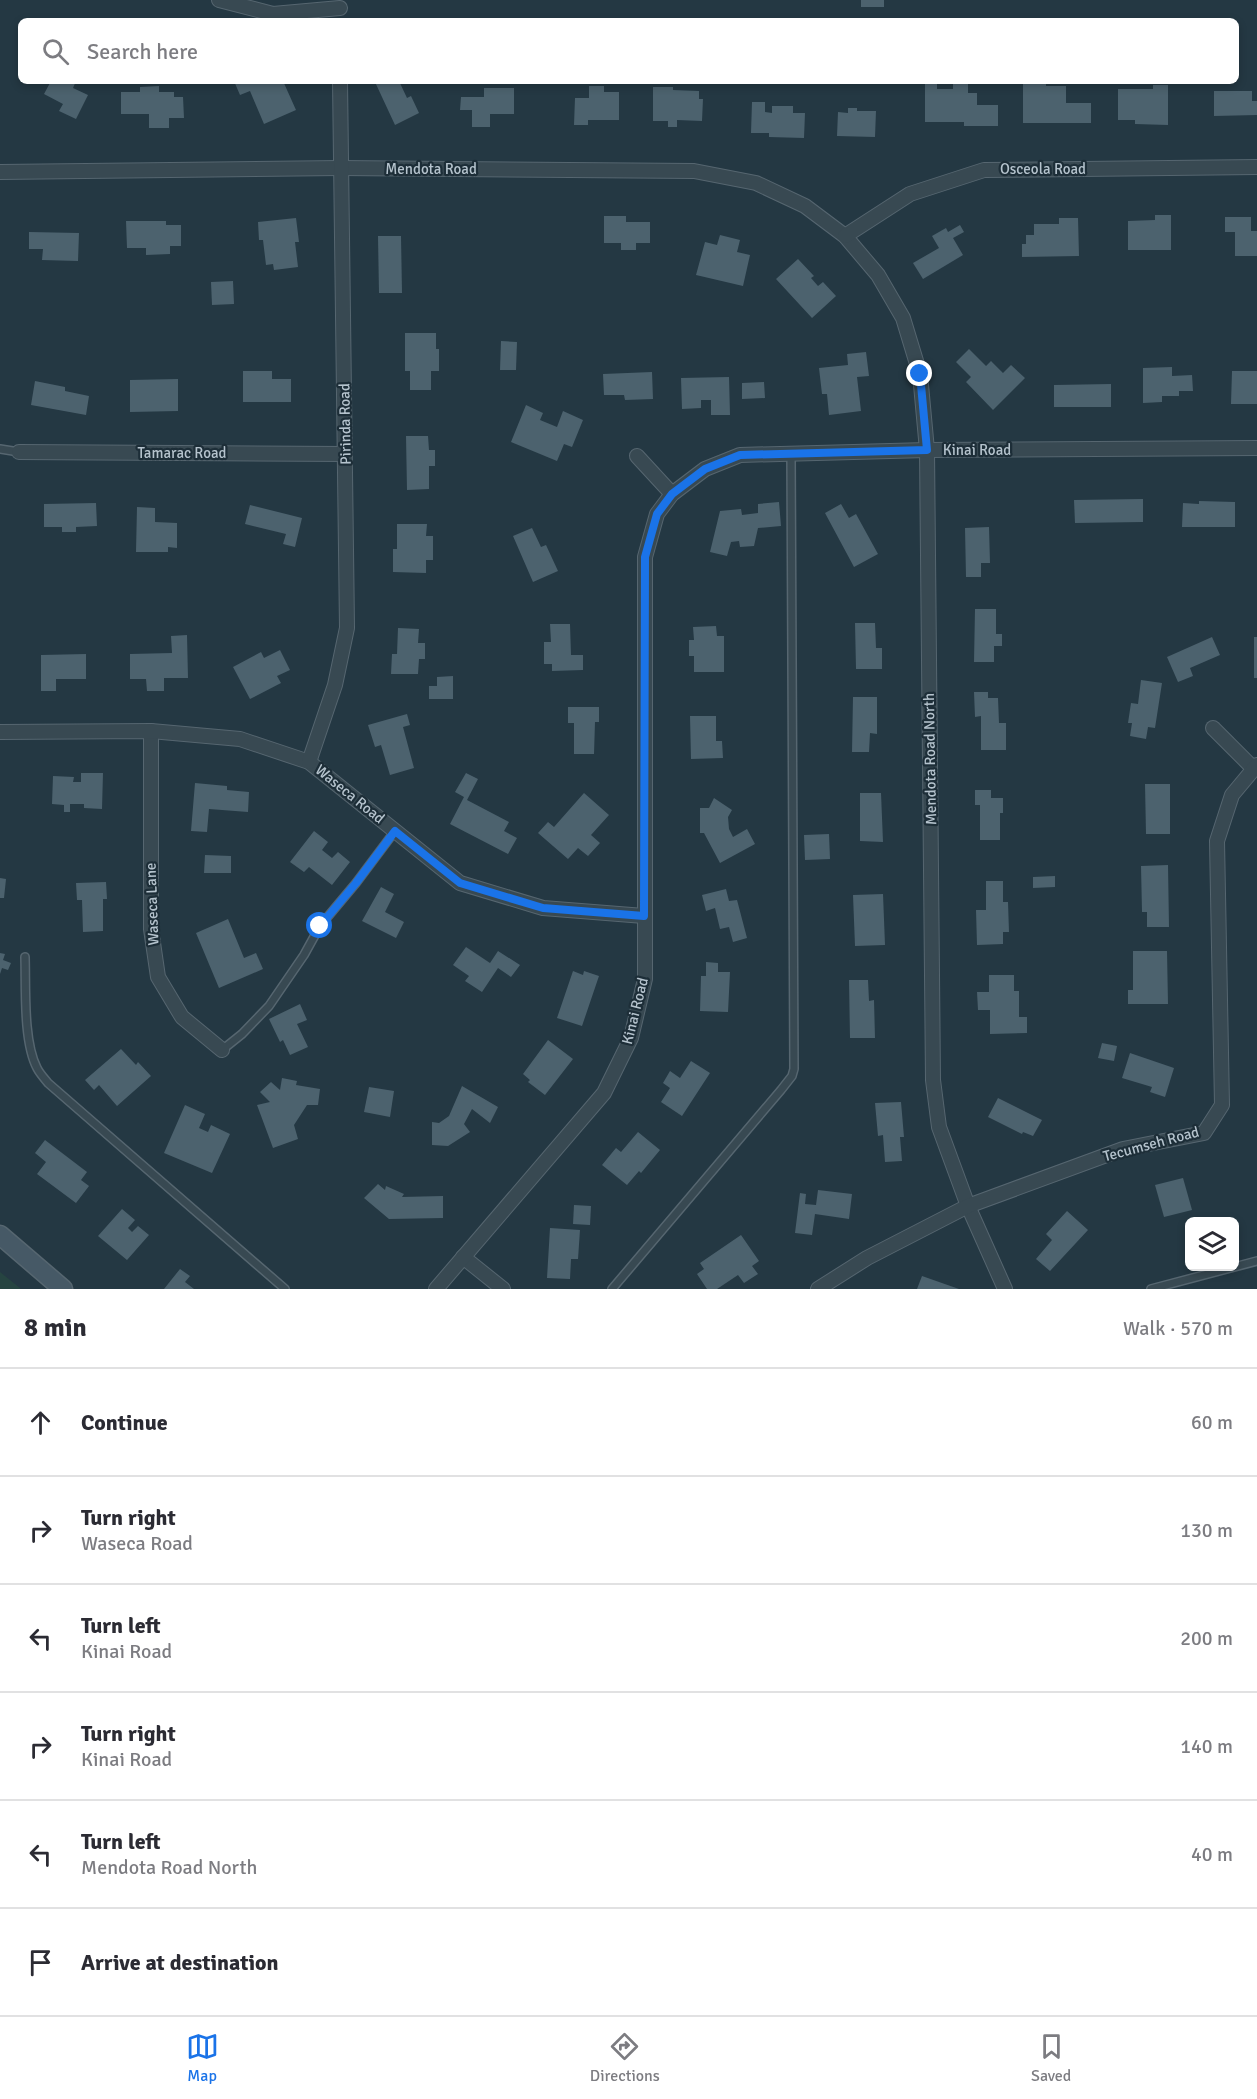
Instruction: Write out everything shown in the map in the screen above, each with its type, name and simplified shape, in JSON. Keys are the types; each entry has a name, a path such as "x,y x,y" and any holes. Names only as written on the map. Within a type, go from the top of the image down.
{"main road":[{"path":"0,1235 63,1289"}],"street":[{"path":"219,0 273,14 340,10"},
{"name":"Pirinda Road","path":"309,762 335,685 347,628 340,84"},
{"name":"Osceola Road","path":"845,236 910,194 984,170 1257,167"},
{"name":"Mendota Road","path":"0,172 340,168 694,171 756,183 805,206 845,236"},
{"name":"Mendota Road North","path":"845,236 878,275 903,318 920,374 927,450 933,1080 939,1127 968,1206 1005,1289"},
{"name":"Kinai Road","path":"436,1289 604,1093 631,1038 645,980 645,557 657,514 672,494 705,469 740,455 927,450 1257,448"},
{"name":"Tamarac Road","path":"19,452 345,454"},
{"path":"637,456 672,494"},
{"path":"1213,728 1255,767"},
{"name":"Waseca Road","path":"0,732 151,731 240,739 309,762 460,883 543,908 644,916"},
{"name":"Waseca Lane","path":"151,731 151,929 158,977 182,1017 222,1050"},
{"name":"Tecumseh Road","path":"818,1289 867,1258 968,1206 1123,1149 1204,1133 1222,1105 1217,841 1232,795 1255,767"},
{"path":"463,1257 502,1289"}],"lane":[{"path":"0,449 19,452"},
{"path":"612,1289 781,1090 792,1076 794,1069 791,454"},
{"path":"222,1050 242,1034 269,1006 304,955 320,926 395,831"},
{"path":"25,957 27,1025 37,1069 48,1083 285,1289"},
{"path":"1151,1289 1257,1261"}],"green space":[{"path":"0,1272 20,1288 20,1289 0,1289"}],"building":[{"path":"861,0 884,0 884,7 861,7"},
{"path":"49,84 75,84 73,88 88,95 76,119 59,111 63,104 44,94"},
{"path":"235,84 284,84 296,110 264,124 250,91 240,95"},
{"path":"376,84 400,84 407,98 411,96 419,113 395,125"},
{"path":"925,84 937,84 937,89 953,89 953,84 968,84 968,93 977,93 977,105 998,105 998,126 964,126 964,122 925,122"},
{"path":"1023,84 1066,86 1066,103 1091,103 1091,123 1023,123"},
{"path":"1153,85 1168,85 1168,125 1135,124 1135,120 1118,120 1118,89 1153,89"},
{"path":"159,86 159,92 174,92 174,97 183,97 184,118 169,118 169,128 149,128 149,114 121,114 121,92 140,92 140,87"},
{"path":"589,86 604,86 604,92 619,92 619,120 588,120 588,125 574,125 575,98 589,98"},
{"path":"653,87 699,91 699,99 703,99 702,121 677,120 677,127 668,127 668,121 653,121"},
{"path":"484,88 514,88 514,114 490,114 490,127 472,127 472,110 460,110 461,97 484,97"},
{"path":"1214,91 1252,91 1252,101 1257,101 1257,115 1214,116"},
{"path":"752,102 765,102 765,112 772,113 772,106 793,106 793,113 805,113 804,138 769,137 769,133 751,133"},
{"path":"848,108 857,108 857,111 876,111 875,137 837,136 838,112 848,113"},
{"path":"1155,215 1171,215 1171,250 1128,250 1128,221 1155,220"},
{"path":"604,216 626,216 626,222 650,222 650,243 636,243 636,250 621,250 621,243 604,243"},
{"path":"1225,217 1251,217 1251,231 1257,231 1257,256 1235,256 1235,232 1225,232"},
{"path":"296,218 299,242 295,242 298,267 274,270 273,264 266,265 263,240 259,240 258,222"},
{"path":"1059,218 1078,218 1079,256 1022,257 1022,244 1026,244 1026,235 1034,235 1034,224 1059,224"},
{"path":"126,221 166,221 166,225 181,225 181,246 170,246 170,254 146,255 146,248 127,248"},
{"path":"960,225 964,232 953,238 963,255 923,279 913,263 939,248 932,236 946,228 948,232"},
{"path":"29,232 79,233 78,261 42,260 43,249 29,249"},
{"path":"720,235 740,240 737,252 750,255 743,286 696,275 705,242 717,245"},
{"path":"378,236 401,236 402,293 379,293"},
{"path":"798,259 814,276 811,278 818,286 823,282 836,296 812,318 776,279"},
{"path":"233,281 234,304 212,305 211,282"},
{"path":"405,333 436,333 439,371 431,371 431,390 410,390 410,371 405,371"},
{"path":"501,341 517,342 516,370 500,370"},
{"path":"969,349 986,366 991,361 1003,373 1011,365 1025,378 993,410 966,382 971,377 956,362"},
{"path":"866,352 869,376 857,377 861,411 829,415 827,394 822,394 819,368 848,365 847,354"},
{"path":"1172,367 1172,376 1192,375 1193,391 1179,391 1179,396 1162,396 1162,402 1143,403 1143,368"},
{"path":"243,371 272,371 272,379 291,379 291,402 243,402"},
{"path":"1232,371 1257,371 1257,404 1231,404"},
{"path":"652,372 653,399 625,400 624,395 604,395 603,374"},
{"path":"729,377 730,415 711,415 711,400 701,400 701,408 682,409 681,378"},
{"path":"178,379 178,411 130,412 130,380"},
{"path":"35,381 65,387 65,391 89,396 86,415 31,405"},
{"path":"764,382 765,398 742,399 742,383"},
{"path":"1111,384 1111,407 1054,407 1054,385"},
{"path":"526,405 543,413 540,420 557,427 563,411 583,420 572,447 564,444 557,461 511,442"},
{"path":"406,436 428,436 429,450 435,450 435,466 429,466 429,489 407,490"},
{"path":"1143,499 1143,522 1075,523 1074,500"},
{"path":"1199,501 1235,502 1235,527 1182,527 1183,503 1199,504"},
{"path":"779,502 781,526 758,528 754,546 740,547 739,541 731,542 727,556 710,552 720,511 741,509 742,515 758,513 758,504"},
{"path":"96,503 97,526 76,527 76,532 62,532 62,527 44,527 44,504"},
{"path":"841,504 849,518 856,514 878,554 854,567 825,513"},
{"path":"250,505 302,518 295,547 283,544 286,534 245,524"},
{"path":"137,507 155,508 155,522 177,523 177,548 168,547 168,552 136,552"},
{"path":"397,524 427,524 426,536 433,536 433,560 426,560 426,573 393,572 393,549 397,549"},
{"path":"989,527 990,563 981,563 981,577 966,577 965,528"},
{"path":"532,528 541,547 546,545 558,571 533,582 513,536"},
{"path":"975,609 996,609 996,634 1002,634 1002,646 994,646 994,662 974,662"},
{"path":"855,623 875,623 876,648 882,648 882,669 856,669"},
{"path":"550,624 570,624 571,655 583,655 583,670 552,671 552,664 544,664 544,642 551,642"},
{"path":"716,626 717,636 724,636 724,672 694,672 694,656 689,656 689,640 694,640 693,627"},
{"path":"398,628 419,629 418,643 425,643 425,659 419,659 418,674 391,674 392,654 397,654"},
{"path":"187,635 188,678 164,678 164,691 147,691 146,679 130,679 130,654 172,653 171,636"},
{"path":"1212,637 1220,655 1190,668 1193,676 1178,682 1167,657"},
{"path":"1254,637 1257,637 1257,678 1254,678"},
{"path":"280,650 290,670 277,676 281,683 250,699 233,667 261,652 264,658"},
{"path":"86,654 86,679 56,679 56,691 41,691 41,655"},
{"path":"453,676 453,699 429,699 429,686 437,686 437,677"},
{"path":"1141,680 1162,683 1155,728 1148,727 1146,739 1130,736 1132,723 1128,723 1131,703 1138,704"},
{"path":"974,692 988,692 988,698 998,698 999,723 1006,723 1006,750 981,750 981,716 975,717"},
{"path":"853,697 877,697 877,734 870,733 869,752 852,752"},
{"path":"568,707 599,707 599,722 595,722 594,754 574,754 574,723 568,723"},
{"path":"407,714 410,725 403,727 414,768 390,775 381,745 375,747 368,725"},
{"path":"690,716 716,716 716,741 722,741 723,758 691,759"},
{"path":"81,773 103,773 102,809 84,808 84,804 70,804 70,812 64,812 64,805 52,804 53,776 74,777 73,782 81,782"},
{"path":"466,773 478,779 467,800 509,822 504,831 517,838 508,854 450,824 464,797 455,792"},
{"path":"195,783 227,786 227,790 249,792 248,812 209,809 207,832 191,831"},
{"path":"1145,784 1170,784 1170,834 1146,834"},
{"path":"975,790 991,790 991,798 1003,798 1003,813 1000,813 1000,840 980,840 980,805 975,805"},
{"path":"584,793 609,815 591,835 600,843 588,856 578,848 568,859 538,833 548,822 554,827"},
{"path":"860,793 881,793 883,842 860,841"},
{"path":"714,798 732,810 728,817 729,829 733,837 747,829 755,844 720,863 704,833 700,833 700,808 709,808"},
{"path":"314,831 328,842 322,850 332,858 338,852 350,862 332,885 309,867 304,872 290,862"},
{"path":"829,834 830,859 805,860 804,835"},
{"path":"205,855 231,856 231,873 204,873"},
{"path":"1168,865 1169,927 1147,927 1147,912 1142,912 1141,866"},
{"path":"1055,876 1055,887 1033,888 1033,877"},
{"path":"0,878 6,879 4,898 0,898"},
{"path":"986,881 1003,881 1003,902 1008,902 1009,932 1003,932 1003,944 977,945 976,910 986,910"},
{"path":"106,882 107,899 103,899 103,931 83,932 82,900 77,900 76,883"},
{"path":"381,887 394,894 385,912 404,922 396,938 362,921"},
{"path":"726,889 729,901 737,900 747,938 733,942 729,927 720,929 715,908 706,911 702,895"},
{"path":"883,894 885,945 855,946 853,895"},
{"path":"228,919 244,958 256,953 263,969 219,988 196,933"},
{"path":"466,947 490,963 498,951 520,965 511,977 498,968 482,992 465,981 469,976 453,965"},
{"path":"1133,951 1167,951 1168,1004 1128,1004 1128,990 1133,990"},
{"path":"0,953 5,954 3,960 11,963 8,970 2,968 0,974"},
{"path":"706,962 718,963 718,972 730,972 728,1012 700,1011 701,976 706,976"},
{"path":"573,971 583,975 584,971 599,976 582,1026 557,1018"},
{"path":"989,975 1014,975 1014,991 1019,991 1019,1017 1027,1017 1027,1033 990,1034 990,1010 978,1010 977,992 989,992"},
{"path":"849,980 868,980 869,1001 874,1000 875,1038 850,1038"},
{"path":"300,1004 307,1020 297,1024 308,1047 290,1055 283,1040 280,1042 269,1019"},
{"path":"548,1040 573,1059 545,1095 528,1082 530,1080 523,1074"},
{"path":"1102,1043 1117,1046 1114,1061 1098,1058"},
{"path":"121,1049 136,1065 138,1062 151,1076 117,1106 99,1085 94,1090 85,1080"},
{"path":"1130,1053 1174,1068 1165,1097 1150,1092 1152,1087 1122,1078"},
{"path":"691,1061 710,1073 682,1116 661,1102 670,1088 663,1083 670,1071 680,1078"},
{"path":"282,1078 297,1081 296,1085 320,1089 318,1105 307,1105 294,1125 298,1139 273,1148 257,1105 270,1102 260,1092 271,1082 280,1090"},
{"path":"462,1086 498,1107 490,1123 472,1109 464,1124 470,1132 448,1146 432,1145 432,1122 439,1123 449,1116"},
{"path":"369,1087 394,1091 390,1117 364,1112"},
{"path":"998,1098 1042,1120 1033,1136 1023,1132 1022,1134 988,1117"},
{"path":"901,1102 904,1137 900,1137 902,1161 885,1162 883,1135 878,1136 875,1103"},
{"path":"185,1105 205,1114 199,1128 208,1132 211,1125 230,1134 212,1173 164,1153"},
{"path":"638,1132 660,1150 641,1173 639,1171 627,1185 602,1165 616,1148 621,1152"},
{"path":"45,1140 87,1172 81,1180 89,1186 76,1203 37,1174 46,1162 35,1153"},
{"path":"1183,1178 1192,1210 1164,1217 1155,1185"},
{"path":"378,1184 385,1190 386,1186 404,1194 402,1197 443,1196 443,1218 389,1219 364,1198"},
{"path":"818,1190 852,1194 849,1219 815,1214 812,1235 795,1233 800,1193 806,1194 805,1204 816,1205"},
{"path":"574,1205 591,1206 590,1225 573,1224"},
{"path":"122,1209 135,1220 128,1228 132,1232 138,1226 149,1235 127,1260 98,1236"},
{"path":"1067,1211 1088,1230 1050,1271 1036,1259 1052,1240 1046,1234"},
{"path":"550,1228 580,1230 578,1259 571,1259 570,1279 547,1278"},
{"path":"741,1235 759,1261 752,1266 758,1274 744,1283 738,1275 717,1289 707,1289 697,1274 704,1269 700,1263"},
{"path":"180,1269 190,1276 185,1282 194,1289 164,1289"},
{"path":"922,1276 959,1289 917,1289"}],"route":[{"path":"320,926 395,831 460,883 543,908 644,916 645,557 657,514 672,494 705,469 740,455 927,450 920,374"}]}
